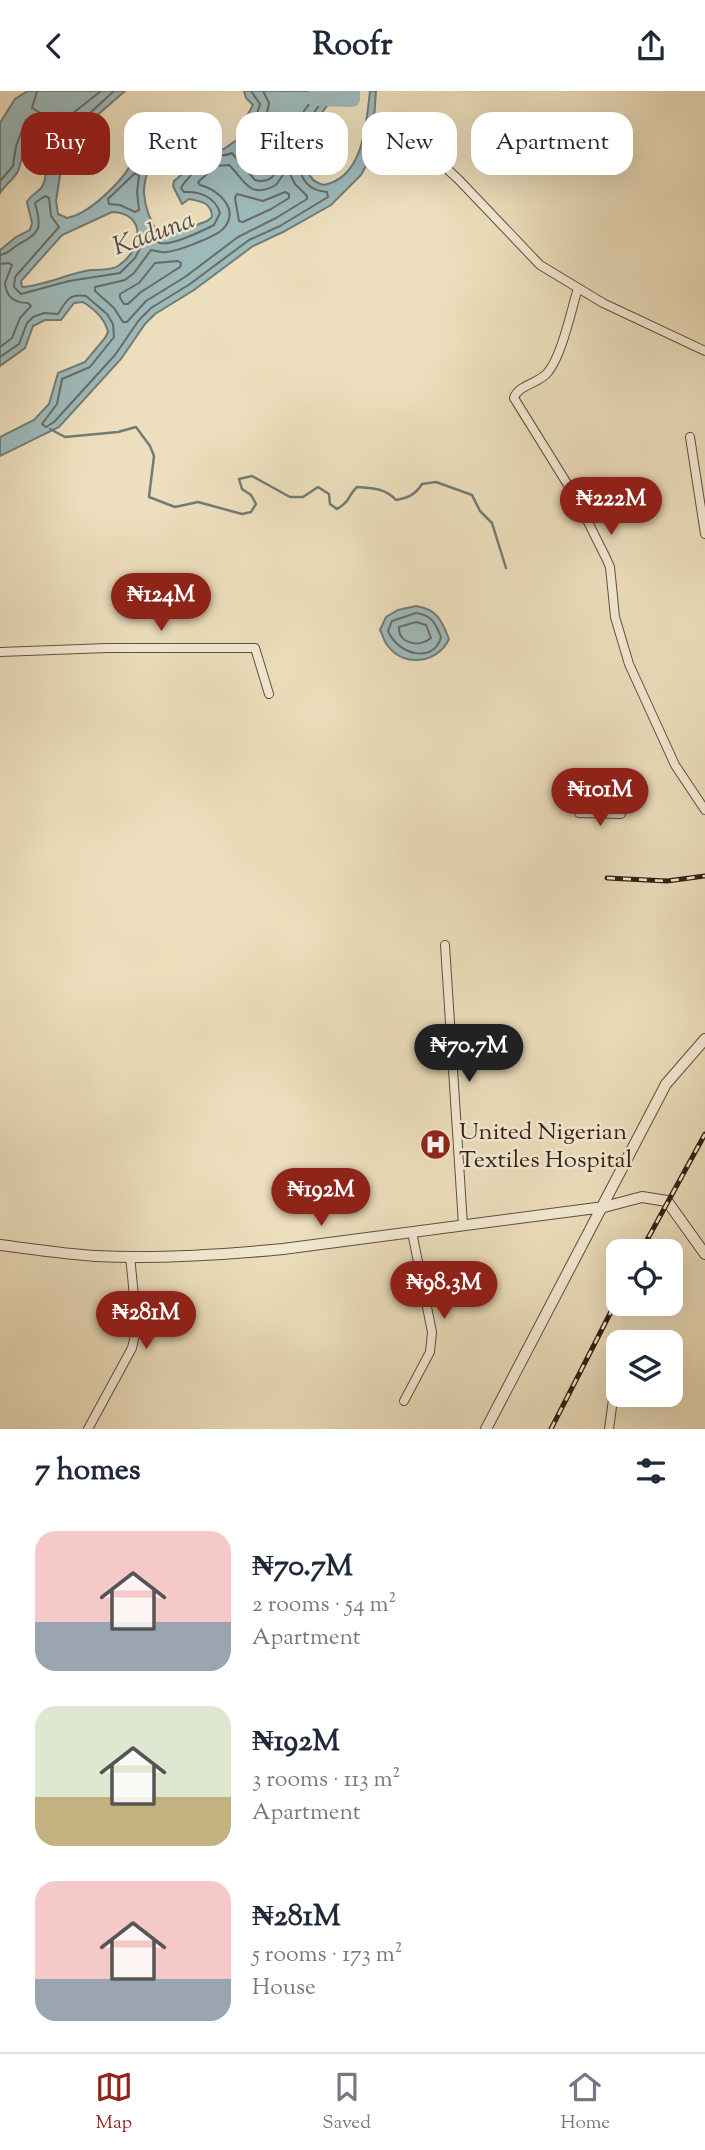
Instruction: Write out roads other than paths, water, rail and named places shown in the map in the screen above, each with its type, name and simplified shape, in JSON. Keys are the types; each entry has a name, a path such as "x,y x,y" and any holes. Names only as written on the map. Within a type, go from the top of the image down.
{"street":[{"path":"452,175 540,265 637,320 705,351"},
{"path":"578,288 550,370 545,376 517,391 514,398 576,498 606,558 610,567 615,617 629,664 675,765 705,810"},
{"path":"690,437 705,534"},
{"path":"0,652 107,648 255,648 269,694"},
{"path":"579,813 621,814"},
{"path":"446,945 463,1225"},
{"path":"486,1429 666,1084 705,1039"},
{"path":"0,1245 94,1256 235,1253 604,1207 642,1198 667,1201 705,1254"},
{"path":"404,1401 430,1352 432,1332 412,1232"},
{"path":"88,1429 132,1348 137,1326 130,1256"},
{"path":"609,1429 612,1407"}],"water":[{"path":"28,91 125,91 101,112 21,112 21,160 18,171 0,193 0,123 15,99"},
{"path":"244,91 339,91 323,112 249,112 253,105 246,98"},
{"path":"370,91 376,91 375,112 367,112"},
{"path":"362,140 362,173 331,205 253,246 194,290 155,314 121,359 59,427 0,456 0,437 34,420 49,404 58,373 85,362 108,332 102,318 95,311 83,302 74,303 61,320 45,320 33,326 25,348 0,366 0,250 30,230 32,223 27,202 43,185 45,175 60,175 56,201 58,214 67,218 98,201 124,175 146,175 144,193 147,210 160,236 165,237 212,217 208,206 202,202 189,199 182,204 173,186 174,181 181,175 222,175 222,149 235,141 236,175 309,175 324,185 348,175","holes":["112,212 132,219 138,234 136,243 118,266 22,287 21,281 62,235"]},
{"path":"416,606 429,610 438,617 449,639 444,647 429,658 411,660 395,653 380,630 386,617 398,610"}],"waterway":[{"name":"Kaduna","path":"314,98 352,99 352,91"},
{"path":"50,429 65,437 118,432 136,427 154,456 149,497 175,507 198,502 242,514 251,512 256,504 251,495 242,489 239,479 252,476 290,497 303,497 318,487 329,494 330,504 337,509 357,487 383,491 396,500 411,495 422,484 436,482 472,495 480,511 492,523 506,568"}],"railway":[{"path":"607,878 667,881 705,876"},
{"path":"648,1239 705,1134"},
{"path":"551,1429 609,1316"}],"place":[{"name":"United Nigerian Textiles Hospital","path":"436,1145"}]}
